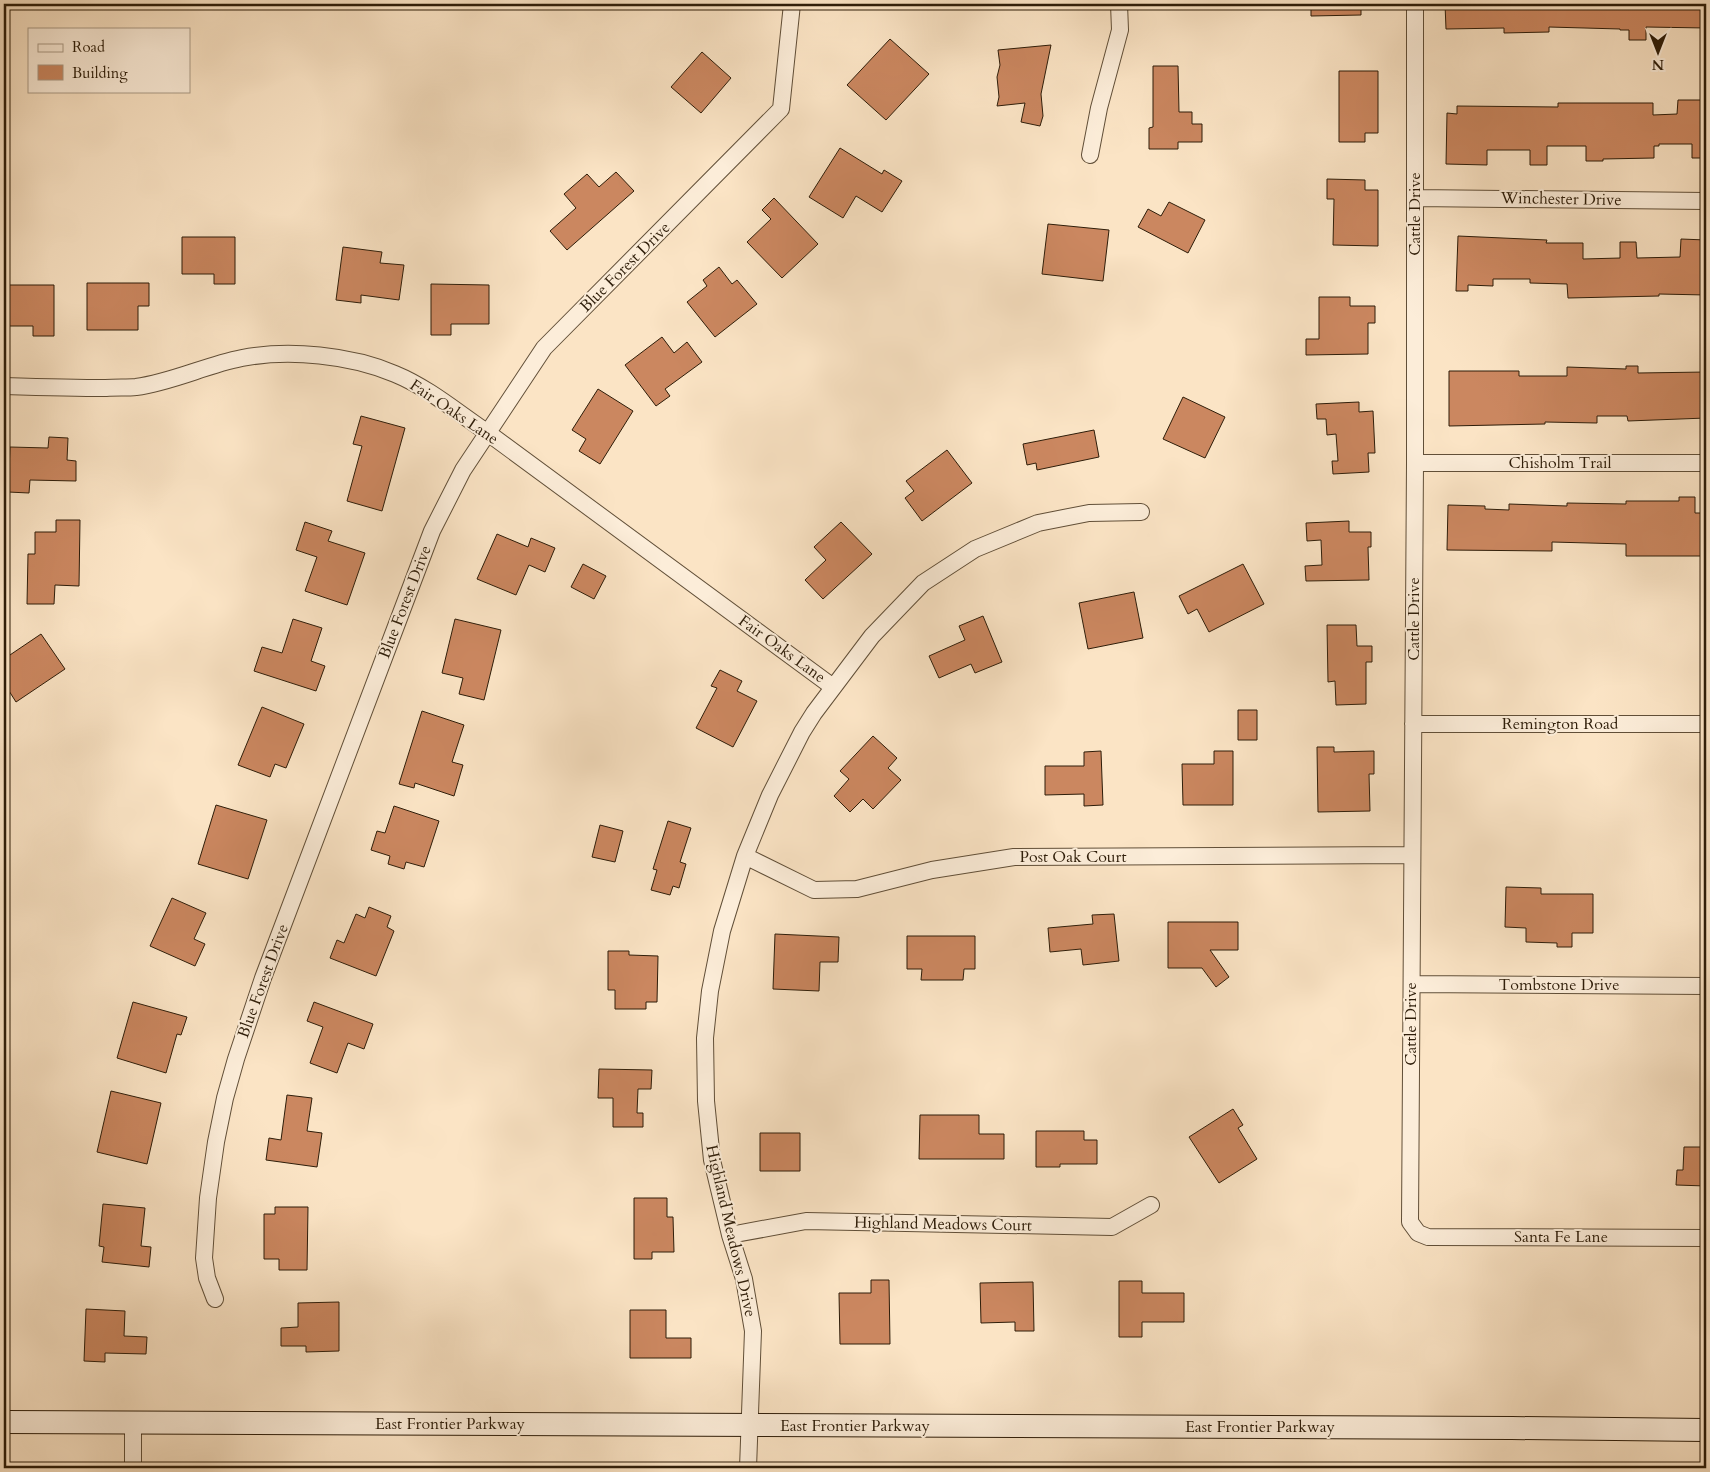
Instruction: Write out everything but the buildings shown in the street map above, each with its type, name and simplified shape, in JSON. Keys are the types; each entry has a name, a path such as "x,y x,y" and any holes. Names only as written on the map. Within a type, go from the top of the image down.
{"street":[{"name":"Blue Forest Drive","path":"215,1299 207,1278 204,1258 208,1198 220,1124 236,1059 264,978 432,531 459,478 544,348 781,109 792,4"},
{"path":"1090,155 1099,108 1120,30 1120,4"},
{"name":"Cattle Drive","path":"1415,4 1410,1222 1418,1233"},
{"name":"Winchester Drive","path":"1415,198 1706,201"},
{"name":"Fair Oaks Lane","path":"4,386 136,387 170,380 242,358 272,354 310,355 368,364 396,374 431,394 488,433 834,687"},
{"name":"Chisholm Trail","path":"1414,463 1706,463"},
{"name":"Highland Meadows Drive","path":"748,1468 753,1330 744,1279 718,1188 708,1134 705,1091 705,1038 708,1004 722,931 745,856 784,766 802,732 872,636 923,583 975,549 1038,523 1089,513 1141,512"},
{"name":"Remington Road","path":"1413,724 1706,724"},
{"name":"Post Oak Court","path":"745,856 814,890 822,890 857,889 932,870 1014,857 1412,855"},
{"name":"Tombstone Drive","path":"1412,984 1706,986"},
{"name":"Highland Meadows Court","path":"730,1235 806,1222 1112,1227 1151,1205"},
{"name":"Santa Fe Lane","path":"1418,1233 1428,1237 1706,1238"},
{"name":"East Frontier Parkway","path":"4,1422 1706,1430"},
{"path":"132,1468 133,1422"}]}
